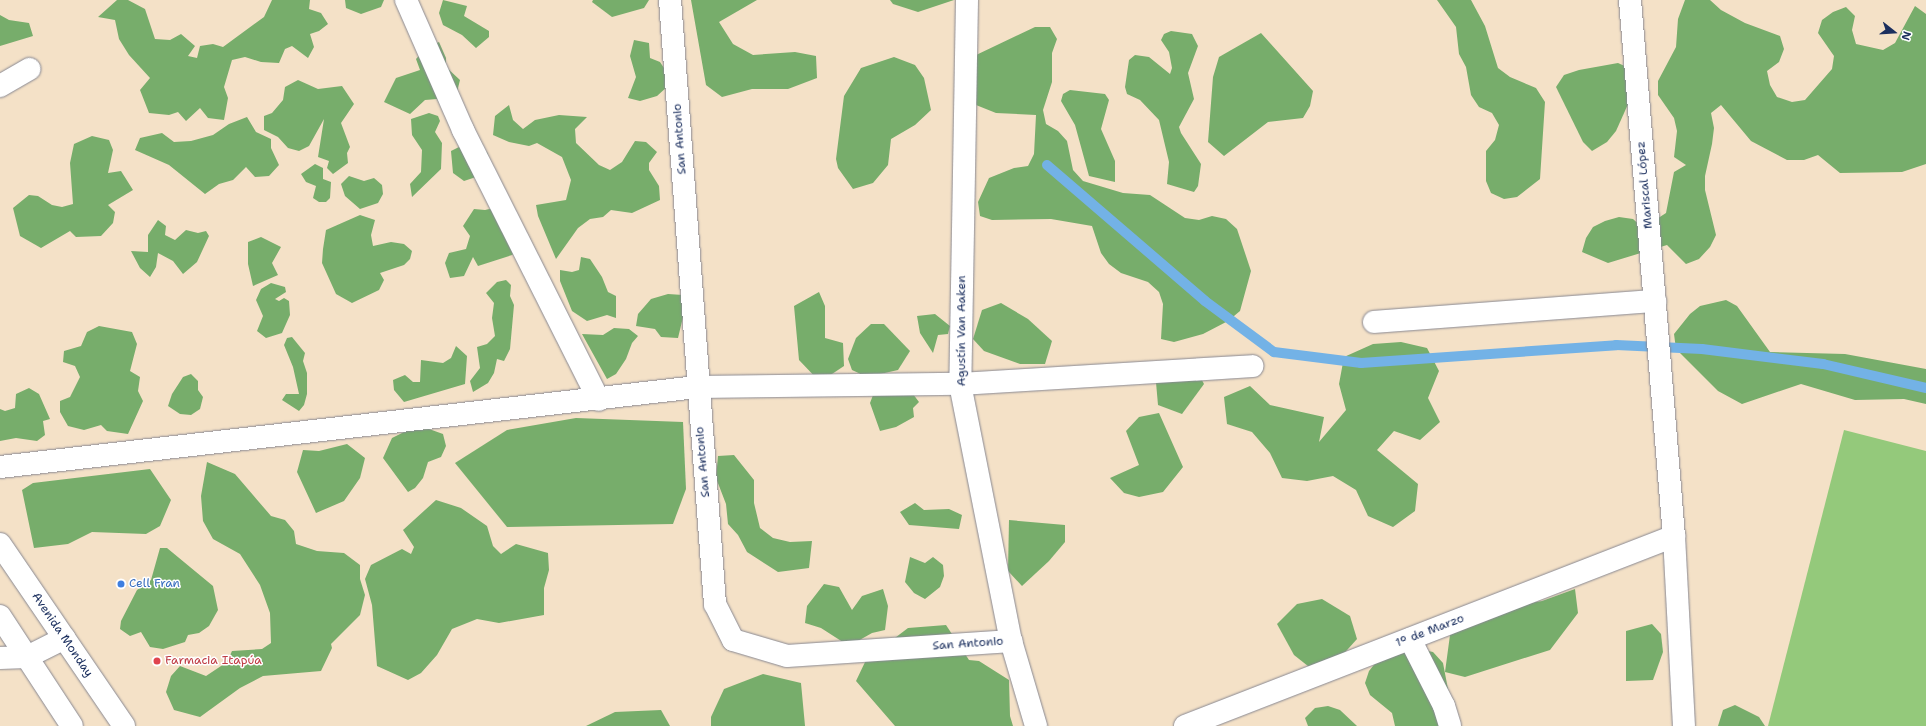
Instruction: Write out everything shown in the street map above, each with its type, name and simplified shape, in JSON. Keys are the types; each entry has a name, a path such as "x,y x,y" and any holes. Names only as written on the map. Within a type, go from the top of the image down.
{"street":[{"path":"406,0 463,130 599,400"},
{"name":"San Antonio","path":"670,0 697,387 715,604 734,640 787,656 1011,641"},
{"name":"Agustín Van Aaken","path":"967,0 960,384 1011,641 1036,726"},
{"name":"Mariscal López","path":"1630,0 1674,536 1684,726"},
{"path":"0,86 30,69"},
{"path":"1374,322 1655,301"},
{"path":"0,467 599,400 697,387 960,384 1252,366"},
{"name":"1° de Marzo","path":"1185,726 1674,536"},
{"name":"Avenida Monday","path":"0,544 124,726"},
{"path":"0,616 72,726"},
{"path":"0,658 27,657 65,638"},
{"path":"1410,639 1444,706 1450,726"}],"green space":[{"path":"117,0 128,0 145,9 155,39 170,40 181,34 195,46 188,56 197,58 200,46 213,44 223,47 264,17 272,0 310,0 309,9 321,13 328,24 319,31 310,34 314,47 308,58 292,46 285,49 279,63 261,62 245,57 232,60 224,87 228,98 224,120 208,118 200,108 186,121 178,112 169,115 149,113 140,90 150,78 129,55 119,39 115,20 98,17"},
{"path":"345,0 384,0 381,7 361,14 346,8"},
{"path":"443,0 467,6 464,16 489,31 489,37 476,48 462,35 443,25 439,13"},
{"path":"593,0 649,0 644,8 612,17 592,2"},
{"path":"691,0 757,0 719,22 733,44 753,55 795,52 816,56 817,78 788,89 752,89 722,97 706,85"},
{"path":"890,0 954,0 918,12 893,4"},
{"path":"1437,0 1471,0 1485,26 1498,68 1510,77 1536,88 1545,102 1540,179 1517,197 1504,199 1491,193 1486,181 1486,151 1495,140 1499,125 1492,113 1479,107 1471,95 1466,67 1459,54 1456,27"},
{"path":"1685,0 1710,0 1721,10 1745,23 1780,36 1784,49 1779,62 1767,71 1770,85 1777,97 1792,102 1805,100 1832,69 1834,56 1818,33 1822,20 1833,12 1846,7 1855,16 1852,30 1856,44 1883,50 1895,43 1915,6 1926,14 1926,164 1902,172 1840,173 1818,155 1804,160 1787,160 1751,141 1721,105 1711,113 1714,128 1705,176 1705,190 1716,235 1710,247 1699,259 1686,264 1667,245 1608,263 1582,252 1586,238 1593,227 1605,221 1619,217 1633,219 1643,228 1666,213 1674,172 1686,165 1674,157 1677,131 1674,118 1658,95 1658,81 1676,47 1678,19"},
{"path":"0,15 9,20 29,23 33,36 0,46"},
{"path":"1035,27 1050,27 1057,39 1052,53 1052,82 1043,110 1046,124 1058,131 1067,141 1073,170 1083,181 1123,193 1150,195 1185,218 1199,220 1212,216 1226,219 1237,229 1251,271 1240,311 1228,321 1203,334 1174,342 1161,339 1163,304 1159,292 1148,282 1121,273 1109,264 1101,253 1092,226 1051,219 992,220 980,216 978,202 989,178 1014,168 1028,166 1034,154 1036,115 996,113 971,103 974,56"},
{"path":"1171,31 1192,34 1198,46 1188,73 1194,99 1179,127 1181,133 1201,164 1198,186 1194,192 1167,184 1169,162 1159,120 1140,100 1127,94 1125,87 1129,60 1135,55 1149,57 1170,74 1172,68 1169,52 1161,40 1164,34"},
{"path":"1261,33 1313,91 1310,106 1303,118 1268,122 1224,156 1208,142 1213,77 1219,57"},
{"path":"634,40 649,43 650,58 660,62 668,74 668,86 657,96 640,101 628,98 636,77 630,56"},
{"path":"439,42 446,58 446,67 460,80 457,92 442,108 437,99 425,100 410,114 384,102 396,78 420,70 416,59 426,48"},
{"path":"894,57 915,65 924,78 931,110 915,125 891,139 888,165 873,183 853,189 838,168 836,159 844,96 861,68"},
{"path":"1618,63 1629,68 1633,93 1616,131 1607,142 1592,151 1583,142 1556,87 1564,75 1579,70"},
{"path":"298,80 318,89 342,86 354,104 341,123 350,147 347,153 348,163 333,174 327,168 329,161 318,157 324,119 309,146 299,151 288,148 278,137 264,130 264,116 272,113 283,100 285,87"},
{"path":"1070,90 1105,94 1109,100 1101,129 1115,161 1115,182 1089,176 1075,125 1061,101 1063,94"},
{"path":"509,105 513,120 523,129 535,120 559,115 587,117 575,129 576,143 599,165 610,170 622,162 635,141 646,142 657,152 649,163 649,170 659,186 660,200 632,213 611,210 603,217 590,219 578,228 556,259 538,216 536,205 566,200 571,180 562,157 537,143 529,146 509,142 493,135 495,116"},
{"path":"429,113 438,116 440,121 435,132 442,143 441,169 412,197 410,184 421,172 422,150 412,135 411,119"},
{"path":"247,117 256,132 271,139 271,148 279,165 269,176 255,177 246,167 233,180 219,184 205,194 169,165 135,150 140,138 162,133 174,142 191,141 213,135 229,124"},
{"path":"92,136 109,140 113,150 108,173 121,171 133,190 108,205 115,212 113,223 101,236 76,237 70,231 41,248 20,236 13,208 29,195 38,196 52,205 62,207 73,204 70,163 74,144"},
{"path":"459,147 487,152 489,158 476,177 464,181 453,173 451,151"},
{"path":"315,164 323,168 323,179 331,182 330,198 326,202 319,202 313,198 316,186 306,182 301,174"},
{"path":"349,176 364,181 374,178 382,185 383,194 378,203 360,209 345,196 341,184"},
{"path":"498,207 520,248 512,255 478,266 473,257 464,276 450,278 445,263 449,253 466,249 470,236 463,226 474,209 485,210"},
{"path":"360,215 375,220 371,235 373,246 391,242 404,244 412,251 410,259 404,265 380,273 384,280 379,290 352,303 336,294 322,263 323,249 326,230"},
{"path":"158,220 166,226 165,235 175,240 186,230 198,233 206,231 209,236 197,262 183,274 173,261 158,253 156,267 150,277 140,268 131,251 148,252 148,235"},
{"path":"261,237 281,247 272,263 278,275 253,286 248,264 248,242"},
{"path":"581,257 590,259 602,277 608,292 616,296 616,318 607,315 587,321 572,311 560,281 560,270 572,272 579,270"},
{"path":"506,280 511,285 510,296 514,305 510,349 504,361 497,359 494,373 488,383 473,392 470,381 480,368 477,347 487,344 495,336 492,318 494,303 486,293 497,282"},
{"path":"271,283 285,287 286,292 275,299 279,301 284,298 289,301 290,315 282,333 266,338 257,331 263,316 256,300 261,289"},
{"path":"819,292 825,306 825,338 843,343 844,366 820,382 799,360 794,306"},
{"path":"668,294 683,295 684,313 678,338 661,337 655,329 636,326 638,314 651,299"},
{"path":"1726,300 1737,306 1770,352 1845,354 1926,369 1926,404 1904,399 1855,400 1801,384 1742,404 1718,391 1676,349 1674,334 1690,314 1700,306"},
{"path":"1001,303 1028,319 1052,341 1045,364 1020,364 984,351 973,339 982,310"},
{"path":"935,314 950,326 948,334 938,335 933,353 920,333 917,316"},
{"path":"871,324 884,324 910,351 898,370 867,377 852,370 848,359 856,338"},
{"path":"99,326 132,332 137,344 130,371 140,377 138,391 143,401 128,434 107,431 101,425 84,430 68,426 60,412 60,401 70,397 80,377 75,366 63,362 64,351 81,346 87,332"},
{"path":"614,328 629,329 638,336 632,343 626,359 616,374 607,379 582,334 603,335"},
{"path":"292,337 305,353 303,361 307,373 307,394 304,405 299,411 282,400 286,394 299,394 293,367 284,345 287,338"},
{"path":"1401,342 1427,348 1439,371 1428,398 1440,422 1420,440 1394,431 1377,450 1418,484 1415,511 1393,527 1368,516 1356,490 1333,476 1307,481 1282,478 1270,453 1252,432 1227,424 1224,397 1250,386 1270,405 1324,417 1319,442 1346,410 1339,384 1344,357 1373,344"},
{"path":"456,346 467,356 465,384 404,402 394,390 393,380 405,375 413,382 420,382 421,360 443,363 451,358"},
{"path":"1192,362 1204,384 1182,414 1158,405 1155,371"},
{"path":"191,374 198,381 198,390 203,397 200,409 191,415 180,414 168,406 172,394 183,377"},
{"path":"29,388 39,394 50,419 43,421 45,435 37,441 16,438 0,441 0,409 5,411 15,408 16,394"},
{"path":"875,390 910,390 919,402 913,408 914,417 896,427 880,431 870,403"},
{"path":"1159,413 1183,467 1163,492 1139,497 1124,493 1110,478 1139,465 1126,431 1139,417"},
{"path":"576,418 683,422 686,489 673,524 507,527 455,463 507,430"},
{"path":"429,429 443,434 446,446 441,457 428,462 423,478 415,488 408,492 383,458 392,438 406,431"},
{"path":"1844,430 1926,451 1926,726 1768,726"},
{"path":"347,444 365,458 360,478 344,501 316,513 297,472 303,450 319,451"},
{"path":"734,455 754,480 754,503 760,528 773,538 790,542 812,541 809,568 778,572 747,552 738,535 728,524 726,504 716,478 718,456"},
{"path":"207,462 235,474 271,516 285,520 294,531 296,544 317,551 344,553 360,565 360,579 365,595 360,615 331,644 332,648 321,671 263,676 240,688 200,717 174,710 166,692 171,676 180,666 206,676 227,662 232,651 262,649 271,643 270,613 260,585 240,554 213,539 203,521 201,496"},
{"path":"150,469 171,500 160,526 146,534 92,532 68,544 34,548 22,490 33,483"},
{"path":"436,500 461,508 487,526 493,546 501,554 516,544 548,553 549,570 544,588 544,615 499,623 477,619 452,629 437,655 421,673 408,680 377,666 372,605 365,579 371,565 402,549 411,554 414,547 403,530"},
{"path":"915,503 924,510 949,509 962,515 959,529 909,525 900,512"},
{"path":"1009,520 1065,525 1065,542 1049,561 1022,586 1008,571"},
{"path":"160,548 167,548 213,586 218,610 209,626 199,633 188,635 185,642 163,649 150,647 141,632 130,636 120,629 121,621 137,590 151,580"},
{"path":"910,557 925,563 933,557 943,565 944,576 940,587 925,599 914,593 905,582"},
{"path":"824,584 839,587 852,610 862,596 883,589 888,606 885,630 872,633 849,646 821,628 805,623 807,606"},
{"path":"1575,589 1578,613 1550,650 1465,677 1445,672 1450,635 1517,605 1542,601"},
{"path":"1322,599 1350,616 1357,639 1330,669 1313,670 1294,655 1277,624 1297,604"},
{"path":"1652,624 1661,634 1663,652 1653,680 1626,681 1626,631"},
{"path":"946,625 969,660 979,661 1009,680 1010,716 1013,726 895,726 856,681 866,660 908,628"},
{"path":"1418,649 1433,652 1443,663 1451,705 1439,726 1395,726 1392,713 1370,695 1365,683 1369,671 1377,661"},
{"path":"763,674 801,683 805,726 711,726 711,717 724,689"},
{"path":"1735,705 1759,717 1765,726 1718,726 1723,710"},
{"path":"1328,706 1340,710 1357,726 1308,726 1305,718 1315,708"},
{"path":"661,710 670,726 586,726 615,712"}],"waterway":[{"path":"1047,165 1205,301 1274,352 1361,363 1616,345 1702,349 1823,364 1926,388"}],"place":[{"name":"Cell Fran","path":"121,584"},
{"name":"Farmacia Itapúa","path":"157,661"}]}
